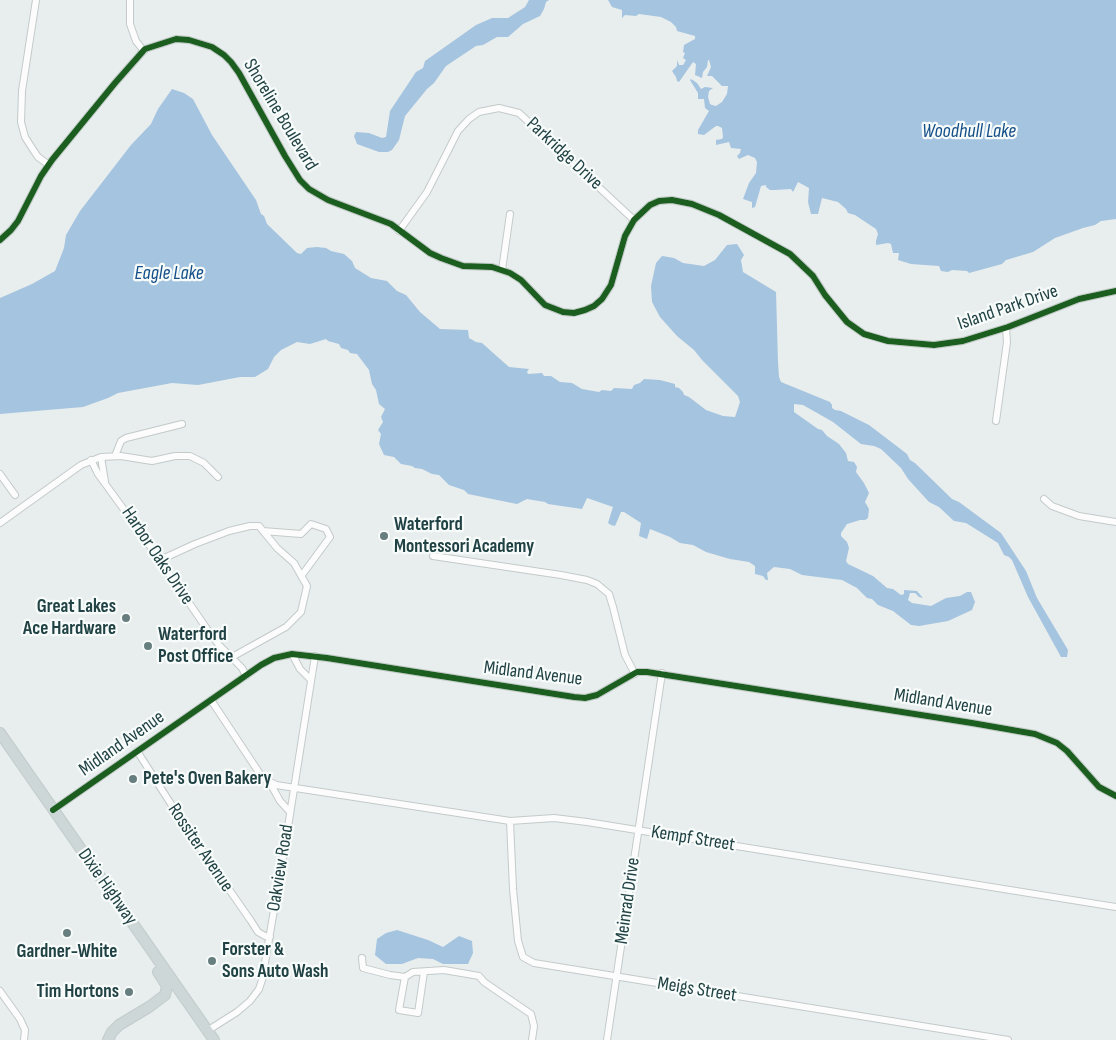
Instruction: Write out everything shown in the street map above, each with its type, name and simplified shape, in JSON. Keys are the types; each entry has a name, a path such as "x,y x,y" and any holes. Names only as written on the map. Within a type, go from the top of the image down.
{"main road":[{"name":"Dixie Highway","path":"0,734 210,1036"},
{"path":"108,1040 112,1032 119,1025 161,999 166,990 162,978 124,922 122,909"}],"street":[{"path":"36,0 22,91 21,122 25,138 38,157 49,165"},
{"path":"130,0 130,24 136,41 144,51"},
{"name":"Shoreline Boulevard","path":"0,240 14,225 49,165 104,96 144,51 176,39 200,43 212,47 224,55 239,73 285,156 300,180 309,189 328,200 382,220 430,253 456,264 492,267 502,270 521,280 552,309 574,313 594,306 602,299 611,285 625,236 634,220"},
{"name":"Parkridge Drive","path":"399,231 427,192 458,131 469,119 479,112 499,108 519,113 634,220"},
{"name":"Island Park Drive","path":"634,220 650,205 660,201 672,200 692,204 719,215 790,254 813,276 831,303 847,322 864,334 874,338 900,343 934,345 963,341 1006,328 1079,299 1116,291"},
{"path":"502,270 510,214"},
{"path":"996,421 1007,342 1006,328"},
{"path":"115,456 121,441 126,438 182,424"},
{"path":"101,456 106,482"},
{"path":"0,523 81,465 101,456 152,461 176,456 190,456 204,463 218,477"},
{"name":"Harbor Oaks Drive","path":"92,460 98,474 106,482 207,629 246,676"},
{"path":"0,474 15,495"},
{"path":"1044,500 1052,506 1079,516 1116,522"},
{"path":"263,531 301,534 311,524 326,529 330,537 302,575"},
{"path":"160,560 229,531 258,526 277,548 294,563 307,586 301,612 286,627 232,657"},
{"path":"433,556 561,575 597,584 609,594 625,656 634,674"},
{"path":"292,654 300,669 311,680"},
{"name":"Midland Avenue","path":"53,810 246,676 274,658 292,654 585,698 597,695 634,674 647,672 662,673 1035,734 1057,743 1067,751 1099,787 1116,796"},
{"name":"Oakview Road","path":"210,1036 254,996 265,968 315,656"},
{"name":"Meinrad Drive","path":"607,1040 662,673"},
{"path":"211,700 258,771 263,778 270,782 280,801 290,812"},
{"name":"Rossiter Avenue","path":"137,751 187,830 250,922 258,932 270,937"},
{"name":"Kempf Street","path":"270,782 276,785 510,821 545,818 565,819 1116,907"},
{"name":"Meigs Street","path":"510,821 513,889 518,941 523,957 527,960 537,964 1008,1040"},
{"path":"362,958 363,968 390,975 405,977 413,972 444,970 479,976 484,982 531,1014 534,1026 532,1040"},
{"path":"405,977 399,1010 418,1013 424,972"},
{"path":"0,991 20,1019 25,1030 24,1040"}],"water":[{"path":"529,0 549,0 546,2 540,16 523,24 508,37 497,37 483,45 476,46 446,66 434,83 405,116 399,140 392,150 379,152 357,144 354,136 356,132 369,133 382,138 386,137 390,111 416,72 423,68 425,61 476,25 492,18 508,18 525,7"},
{"name":"Woodhull Lake","path":"608,0 1116,0 1116,219 1101,221 1095,225 1055,238 1033,252 1006,260 1002,264 969,273 967,271 941,271 939,266 911,264 898,260 899,253 893,253 891,244 876,245 878,234 876,229 855,215 848,213 838,202 822,198 818,214 811,214 808,202 809,188 798,182 793,192 791,189 770,190 766,185 761,186 755,207 752,208 752,202 743,199 749,183 756,173 757,162 755,158 748,155 739,159 737,156 741,149 731,148 729,142 716,145 716,140 723,137 722,128 718,126 704,135 698,134 698,130 709,111 705,108 704,99 698,99 698,93 690,80 697,83 701,89 705,87 713,88 709,91 708,97 710,104 716,106 722,102 727,94 728,86 722,86 712,76 707,76 711,67 709,60 702,78 695,75 696,64 693,62 679,82 672,71 677,66 677,60 679,65 683,65 686,60 683,58 685,53 683,52 684,45 695,39 695,36 677,31 671,22 661,17 639,14 636,16 625,15 622,18 622,10 612,7"},
{"name":"Eagle Lake","path":"172,89 184,93 193,99 212,135 256,200 267,224 297,253 301,254 307,248 317,247 344,254 352,261 355,268 371,278 387,281 397,291 406,295 420,312 440,329 468,330 469,338 482,343 509,367 529,369 528,374 542,373 544,376 551,376 560,382 572,383 582,389 599,392 602,390 611,391 614,388 632,389 634,385 644,379 660,380 675,384 675,387 679,388 684,395 706,410 723,416 735,417 740,402 738,396 660,317 652,302 651,286 656,263 662,256 674,258 683,263 704,266 715,260 727,245 737,244 744,255 741,260 743,272 776,292 778,362 781,382 830,402 835,410 841,411 869,425 907,454 910,460 952,499 959,502 1001,533 1026,571 1037,598 1068,650 1067,657 1061,657 1028,597 1012,560 1004,555 998,543 966,523 954,521 939,507 929,502 908,479 901,468 881,449 861,444 833,422 803,405 794,404 794,412 822,430 839,444 846,453 848,461 854,462 857,467 856,472 869,493 865,502 869,509 868,518 847,524 841,533 849,548 846,561 848,564 873,576 887,588 893,589 901,595 904,594 904,590 917,591 923,598 915,593 910,593 908,600 912,603 931,606 946,598 971,592 975,602 972,610 948,621 919,626 911,625 893,611 878,605 857,588 842,580 802,575 790,569 774,567 767,573 768,580 766,580 763,576 755,574 755,566 749,562 706,552 693,545 680,543 650,529 647,539 639,536 641,523 624,512 621,512 615,526 611,525 608,523 613,507 587,498 582,509 527,499 517,504 468,494 464,490 449,485 439,475 401,464 394,457 384,455 379,444 381,434 378,430 383,422 381,417 385,409 379,404 369,370 357,354 350,353 348,350 341,348 339,344 326,339 310,344 297,342 281,350 274,357 268,369 255,377 240,377 198,385 172,383 118,393 83,407 0,414 0,298 32,284 55,271 64,248 66,235 80,211 131,145 151,124 158,109"},
{"path":"397,930 443,947 459,936 472,941 473,953 468,964 443,964 433,959 418,958 402,964 386,964 375,955 377,939 386,933"}],"cycle path":[{"path":"0,240 18,221 41,176 52,160 115,83 145,49 176,39 189,40 212,47 231,62 285,156 300,180 309,189 328,200 391,224 430,253 441,258 463,266 492,267 510,273 521,280 545,305 563,312 574,313 585,310 594,306 602,299 611,285 625,236 634,220 650,205 659,201 672,200 692,204 719,215 790,254 813,276 825,295 847,322 864,334 888,341 934,345 963,341 1008,327 1079,299 1116,291"},
{"path":"53,810 261,665 274,658 292,654 585,698 597,695 637,672 647,672 972,723 1035,734 1057,743 1067,751 1099,787 1116,796"}],"place":[{"name":"Waterford Montessori Academy","path":"384,536"},
{"name":"Great Lakes Ace Hardware","path":"126,618"},
{"name":"Waterford Post Office","path":"148,646"},
{"name":"Pete's Oven Bakery","path":"133,779"},
{"name":"Gardner-White","path":"67,933"},
{"name":"Forster & Sons Auto Wash","path":"212,961"},
{"name":"Tim Hortons","path":"129,992"}]}
